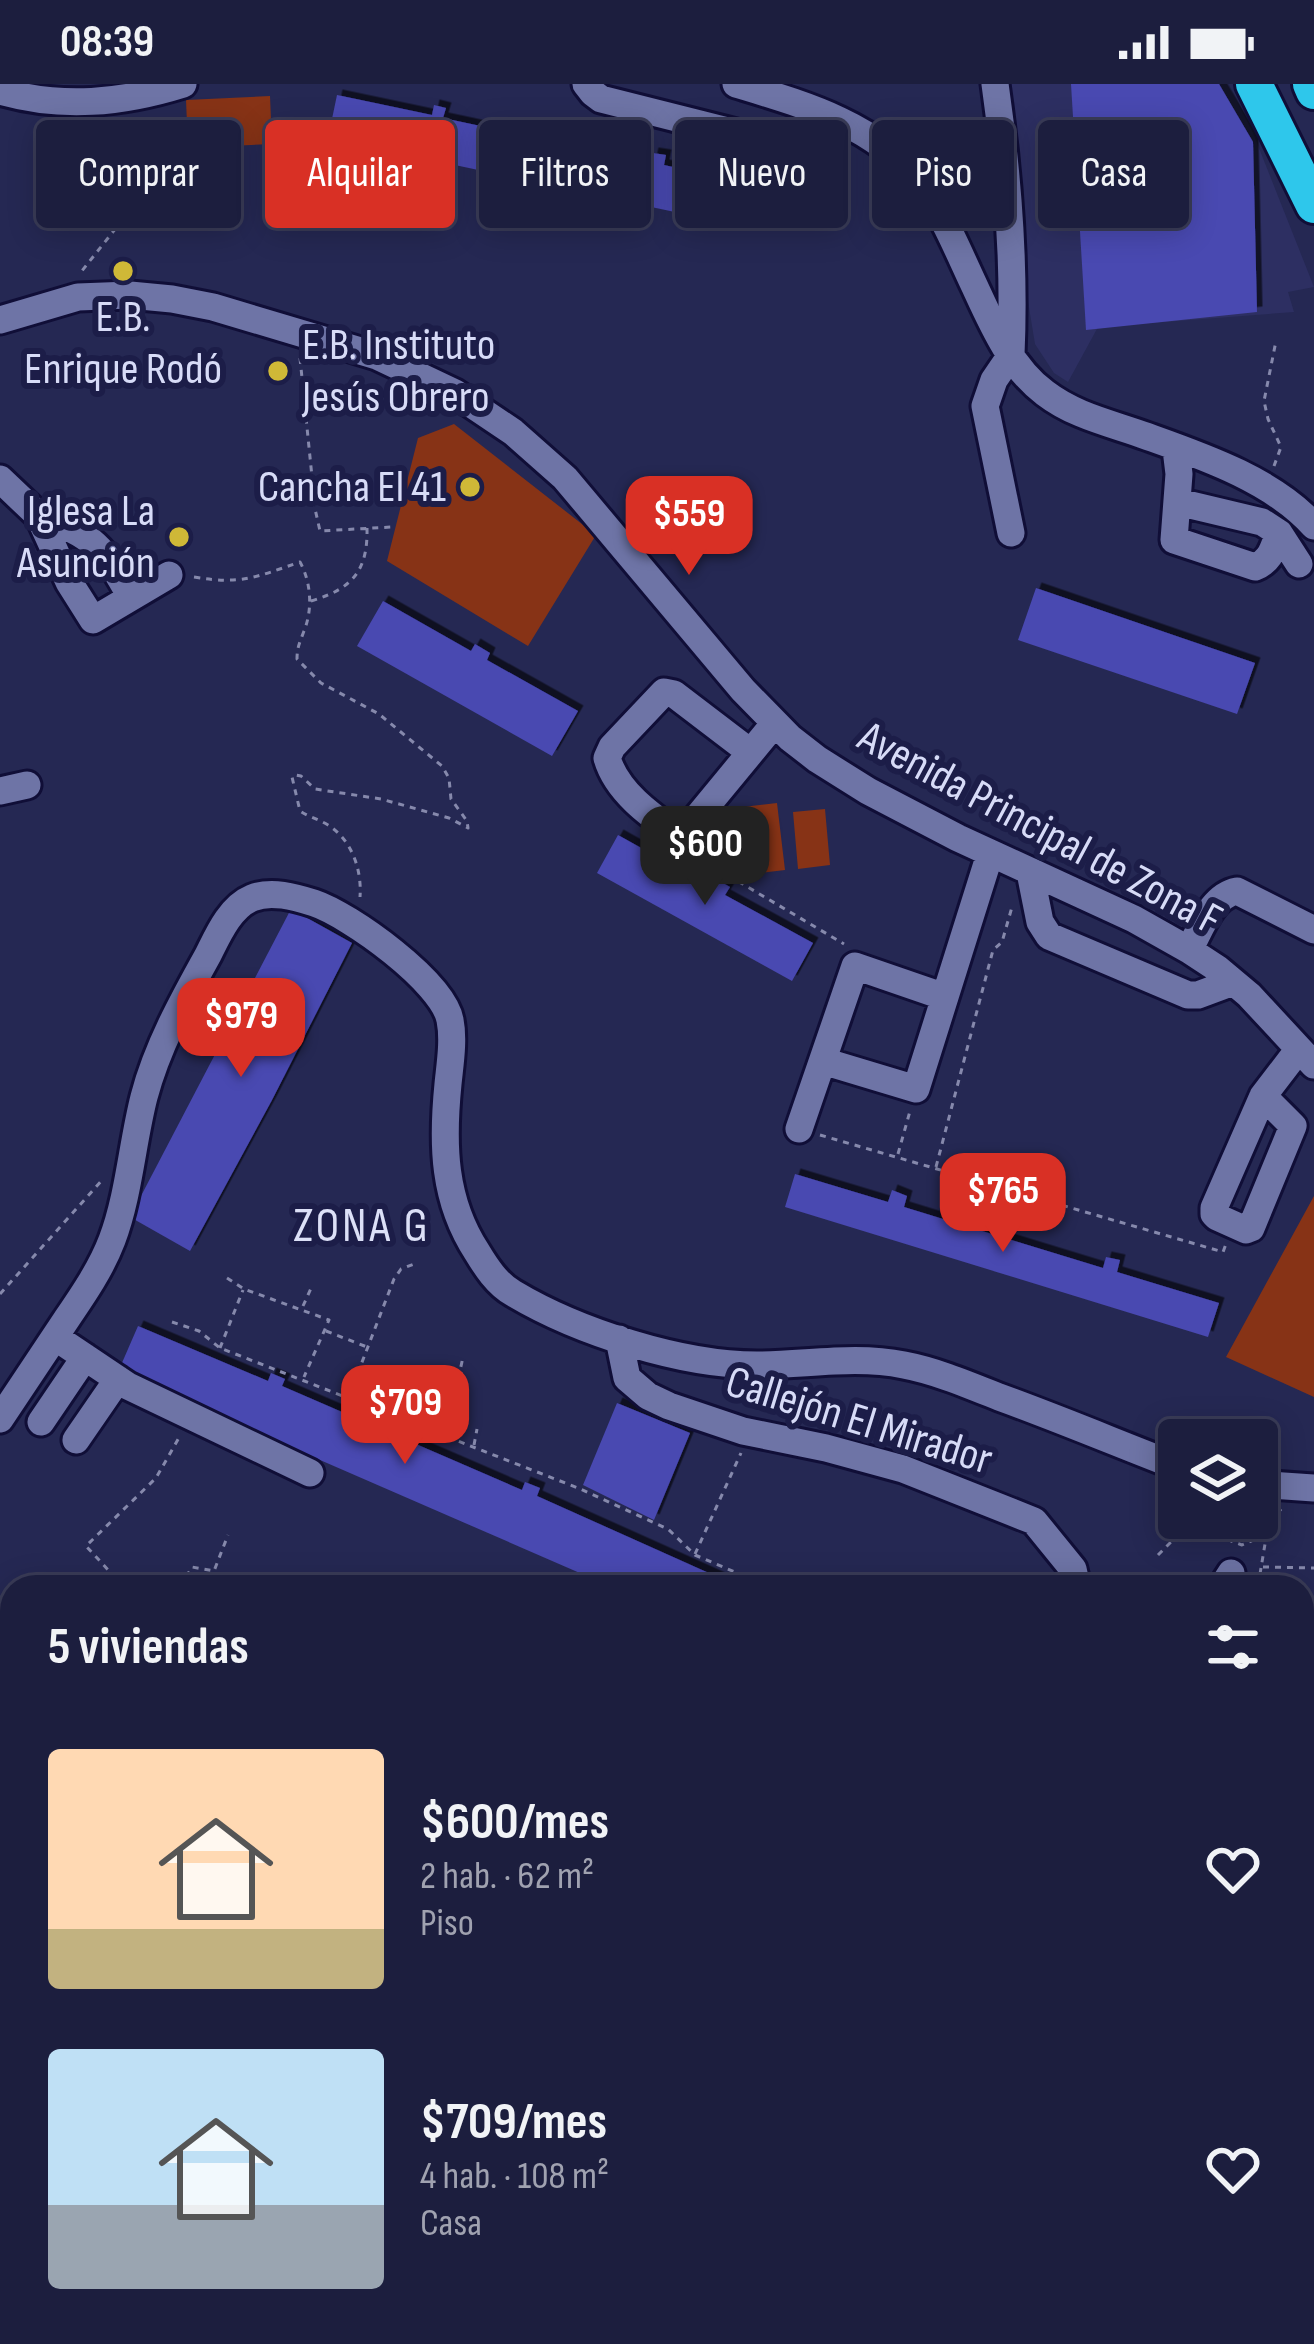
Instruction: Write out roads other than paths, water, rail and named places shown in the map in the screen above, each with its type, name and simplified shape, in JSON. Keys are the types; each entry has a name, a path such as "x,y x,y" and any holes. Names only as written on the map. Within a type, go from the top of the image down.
{"highway":[{"path":"1254,84 1314,205"}],"street":[{"path":"0,91 61,102 118,100 183,84"},
{"path":"586,84 602,99 685,120"},
{"path":"736,84 843,120 899,159 944,220 989,318 1038,389 1072,411 1235,472 1314,526"},
{"path":"994,84 1014,298 1011,356 994,380 986,406 1011,533"},
{"name":"Avenida Principal de Zona F","path":"0,320 78,297 172,299 377,356 436,384 483,411 542,455 742,691 836,773 1189,950 1233,982 1306,1057"},
{"path":"1176,448 1174,540 1250,567 1265,563 1279,533"},
{"path":"0,479 39,516 92,620 169,575"},
{"path":"1178,502 1262,522 1279,533 1299,564"},
{"path":"39,516 74,527 98,546 131,597"},
{"path":"750,752 674,694 664,692 612,746 608,758 622,787 681,836 775,723"},
{"path":"823,1061 916,1089 990,854"},
{"path":"1027,870 1040,922 1049,935 1187,995 1233,982"},
{"path":"1189,950 1226,892 1237,891 1314,930"},
{"path":"0,1419 87,1288 112,1239 144,1099 172,1024 217,938 241,904 270,894 323,906 351,921 432,989 449,1014 445,1117 450,1196 468,1239 509,1292 620,1339 682,1357 721,1364 835,1360 904,1364 1158,1459"},
{"path":"799,1129 855,966 945,997"},
{"path":"1263,1096 1293,1126 1251,1228 1246,1230 1214,1214 1214,1208 1263,1096 1306,1057"},
{"path":"55,1337 118,1379 310,1473"},
{"name":"Callejón El Mirador","path":"620,1339 627,1378 648,1396 720,1425 887,1464 1021,1515 1042,1530 1074,1575"},
{"path":"41,1421 86,1358"},
{"path":"76,1441 118,1379"}],"place":[{"name":"E.B. Enrique Rodó","path":"123,271"},
{"name":"E.B. Instituto Jesús Obrero","path":"278,371"},
{"name":"Cancha El 41","path":"470,487"},
{"name":"Iglesa La Asunción","path":"179,537"}],"district":[{"name":"ZONA G","path":"362,1226"}]}
